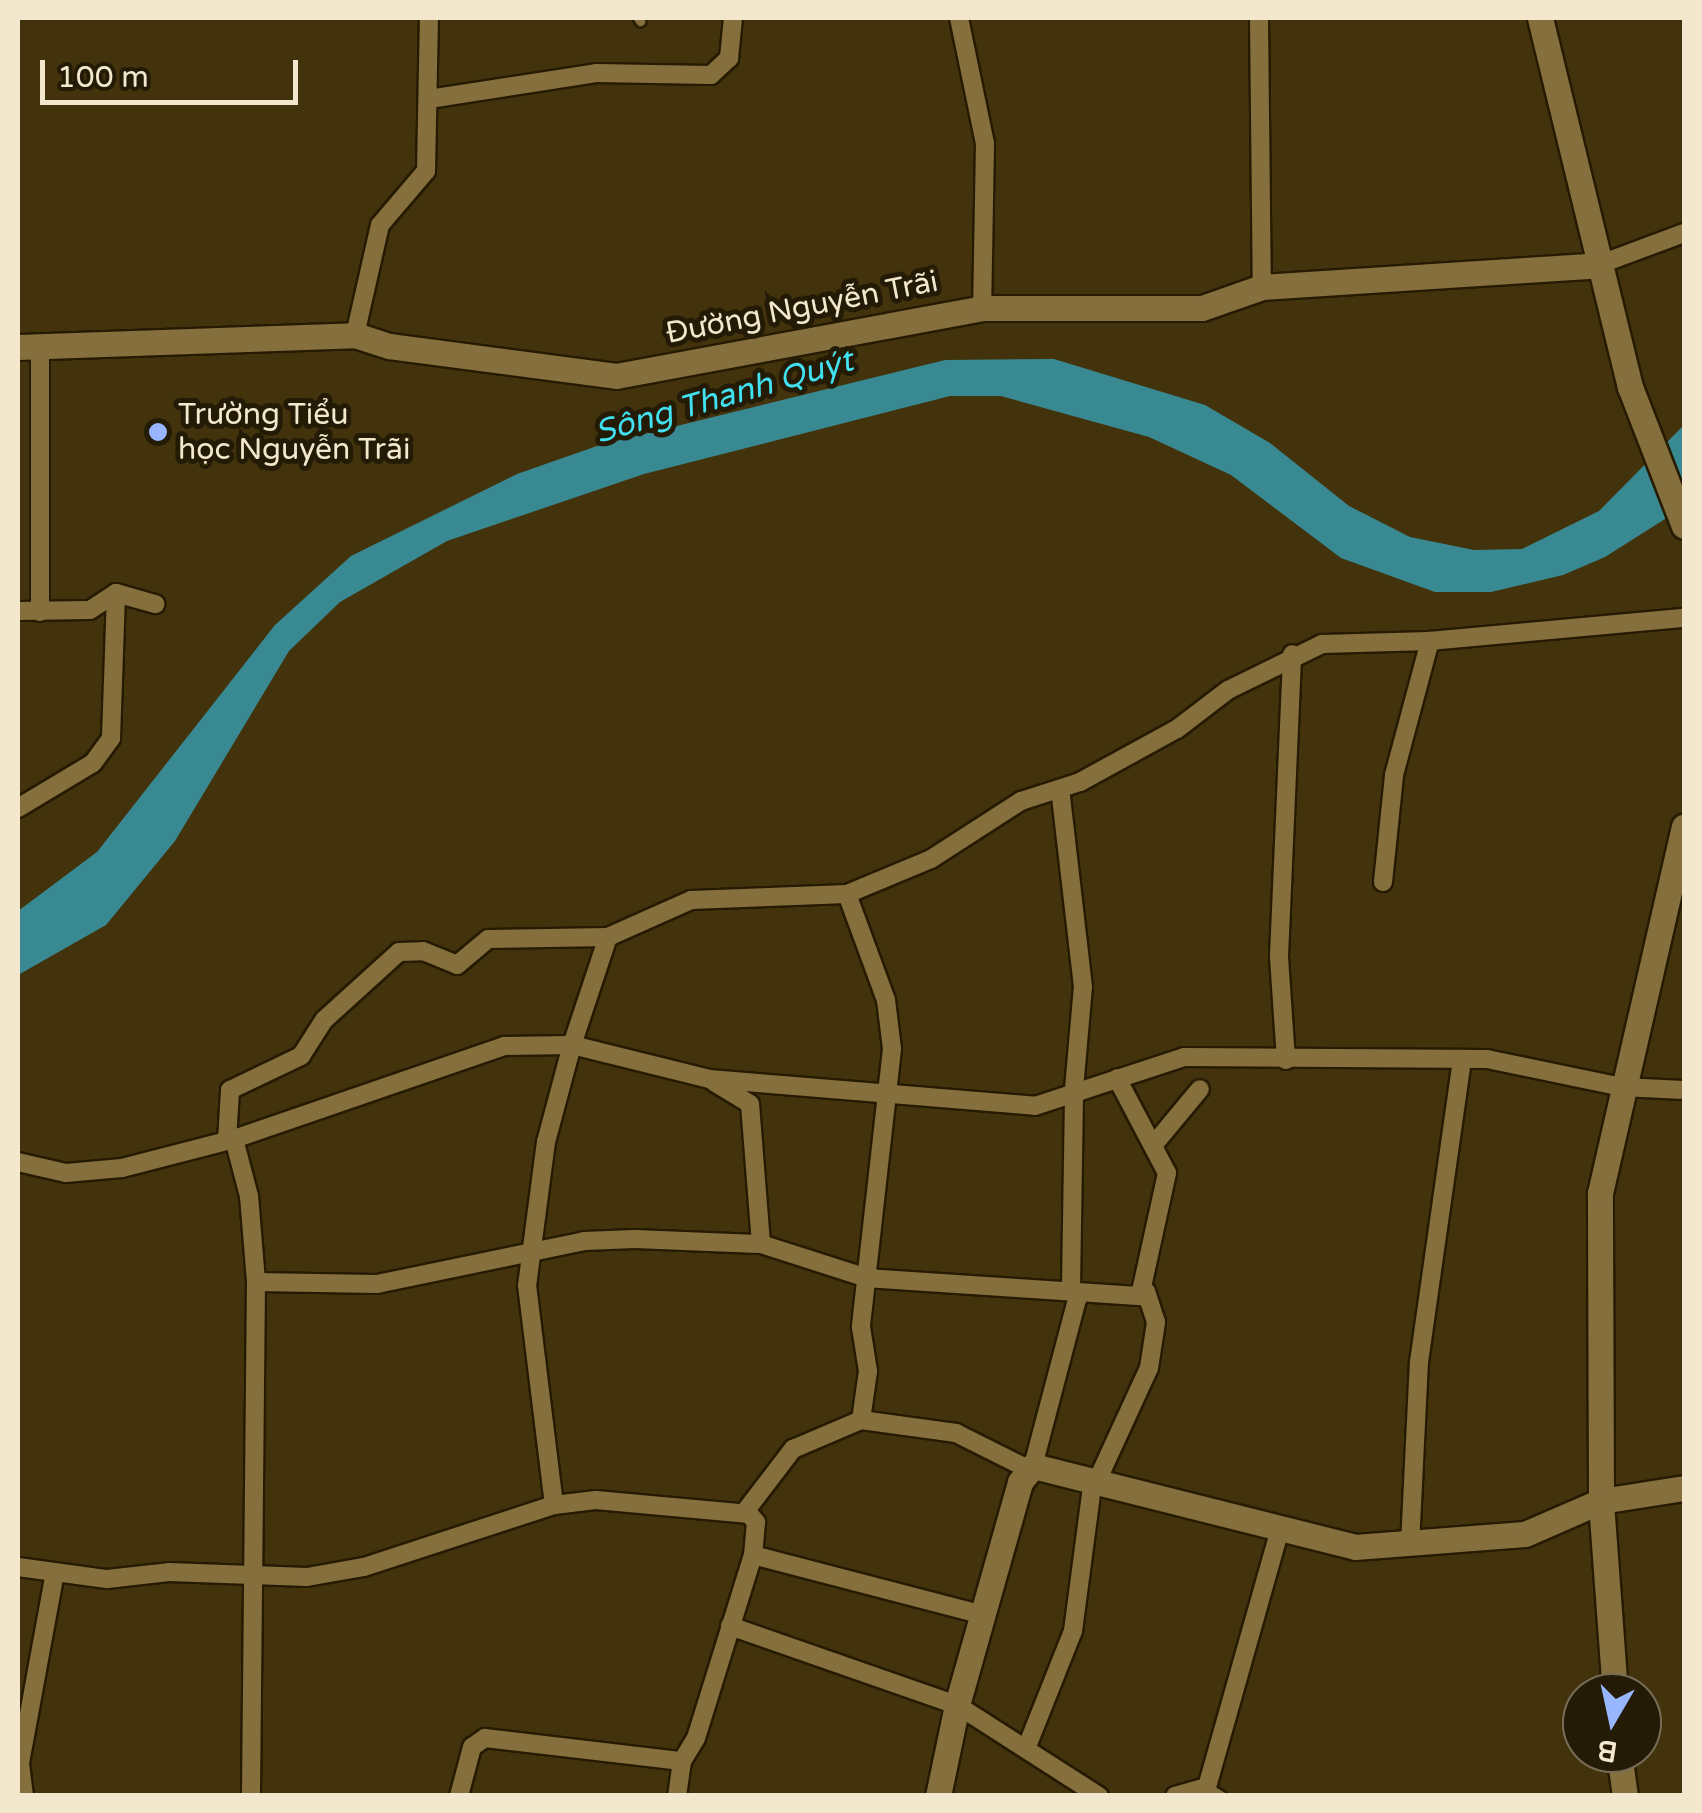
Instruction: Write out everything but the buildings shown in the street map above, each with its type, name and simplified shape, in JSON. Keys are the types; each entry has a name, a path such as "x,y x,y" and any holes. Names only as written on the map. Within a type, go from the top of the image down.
{"street":[{"path":"355,335 380,225 424,178 429,18"},
{"path":"429,100 596,73 712,75 729,58 733,18 750,18"},
{"path":"959,18 985,143 982,308"},
{"path":"1259,18 1262,287"},
{"path":"1540,18 1598,265 1647,441 1684,526"},
{"path":"1598,265 1684,233"},
{"name":"Đường Nguyễn Trãi","path":"29,348 355,335 388,346 616,376 982,308 1202,308 1262,287 1598,265"},
{"path":"29,348 40,612"},
{"path":"18,808 93,764 110,738 116,593"},
{"path":"18,611 90,610 116,593 155,604"},
{"path":"251,1796 256,1282 249,1196 230,1140 230,1090 250,1075 301,1056 324,1020 399,952 423,951 457,965 488,939 608,936 691,900 847,894 900,875 976,824 1060,788 1177,729 1228,690 1292,654 1322,644 1430,641 1684,618"},
{"path":"1383,882 1394,775 1430,641"},
{"path":"1286,1060 1279,956 1292,654"},
{"path":"938,1796 957,1705 1075,1313 1071,1286 1074,1089 1083,986 1060,788"},
{"path":"1614,1673 1601,1501 1600,1193 1684,826"},
{"path":"847,894 886,1000 890,1098 867,1278 861,1420"},
{"path":"554,1505 528,1286 546,1142 572,1045 608,936"},
{"path":"18,1162 66,1172 122,1168 230,1140 504,1046 542,1050 572,1045 710,1079 890,1098 1035,1106 1074,1089 1184,1057 1462,1059 1523,1064 1622,1087 1684,1090"},
{"path":"1410,1545 1420,1362 1462,1059"},
{"path":"1026,1749 1073,1631 1095,1480 1149,1368 1156,1322 1146,1292 1167,1173 1117,1078"},
{"path":"710,1079 750,1104 761,1244"},
{"path":"1155,1144 1200,1088"},
{"path":"256,1282 378,1284 584,1241 761,1244 867,1278 1071,1286 1137,1296 1146,1292"},
{"path":"744,1513 793,1449 861,1420 956,1432 1031,1467 1355,1547 1525,1534 1601,1501 1684,1488"},
{"path":"18,1567 107,1579 169,1572 307,1578 364,1567 554,1505 596,1500 744,1513 756,1522 753,1555 696,1738 682,1762 677,1796"},
{"path":"1175,1796 1215,1791 1282,1526"},
{"path":"753,1555 983,1615"},
{"path":"24,1796 20,1763 55,1573"},
{"path":"730,1626 957,1705 1099,1796"},
{"path":"459,1796 472,1747 485,1738 682,1762"}],"water":[{"path":"1054,359 1205,405 1270,443 1349,506 1410,537 1474,550 1522,549 1599,511 1684,425 1684,497 1665,519 1605,557 1563,575 1491,592 1435,592 1341,558 1231,475 1149,437 1001,396 950,396 644,474 447,541 340,602 289,651 175,841 106,925 18,975 18,911 97,852 275,625 351,556 517,474 600,445 945,360"}],"place":[{"name":"Trường Tiểu học Nguyễn Trãi","path":"158,432"}],"water label":[{"name":"Sông Thanh Quýt","path":"724,397"}]}
